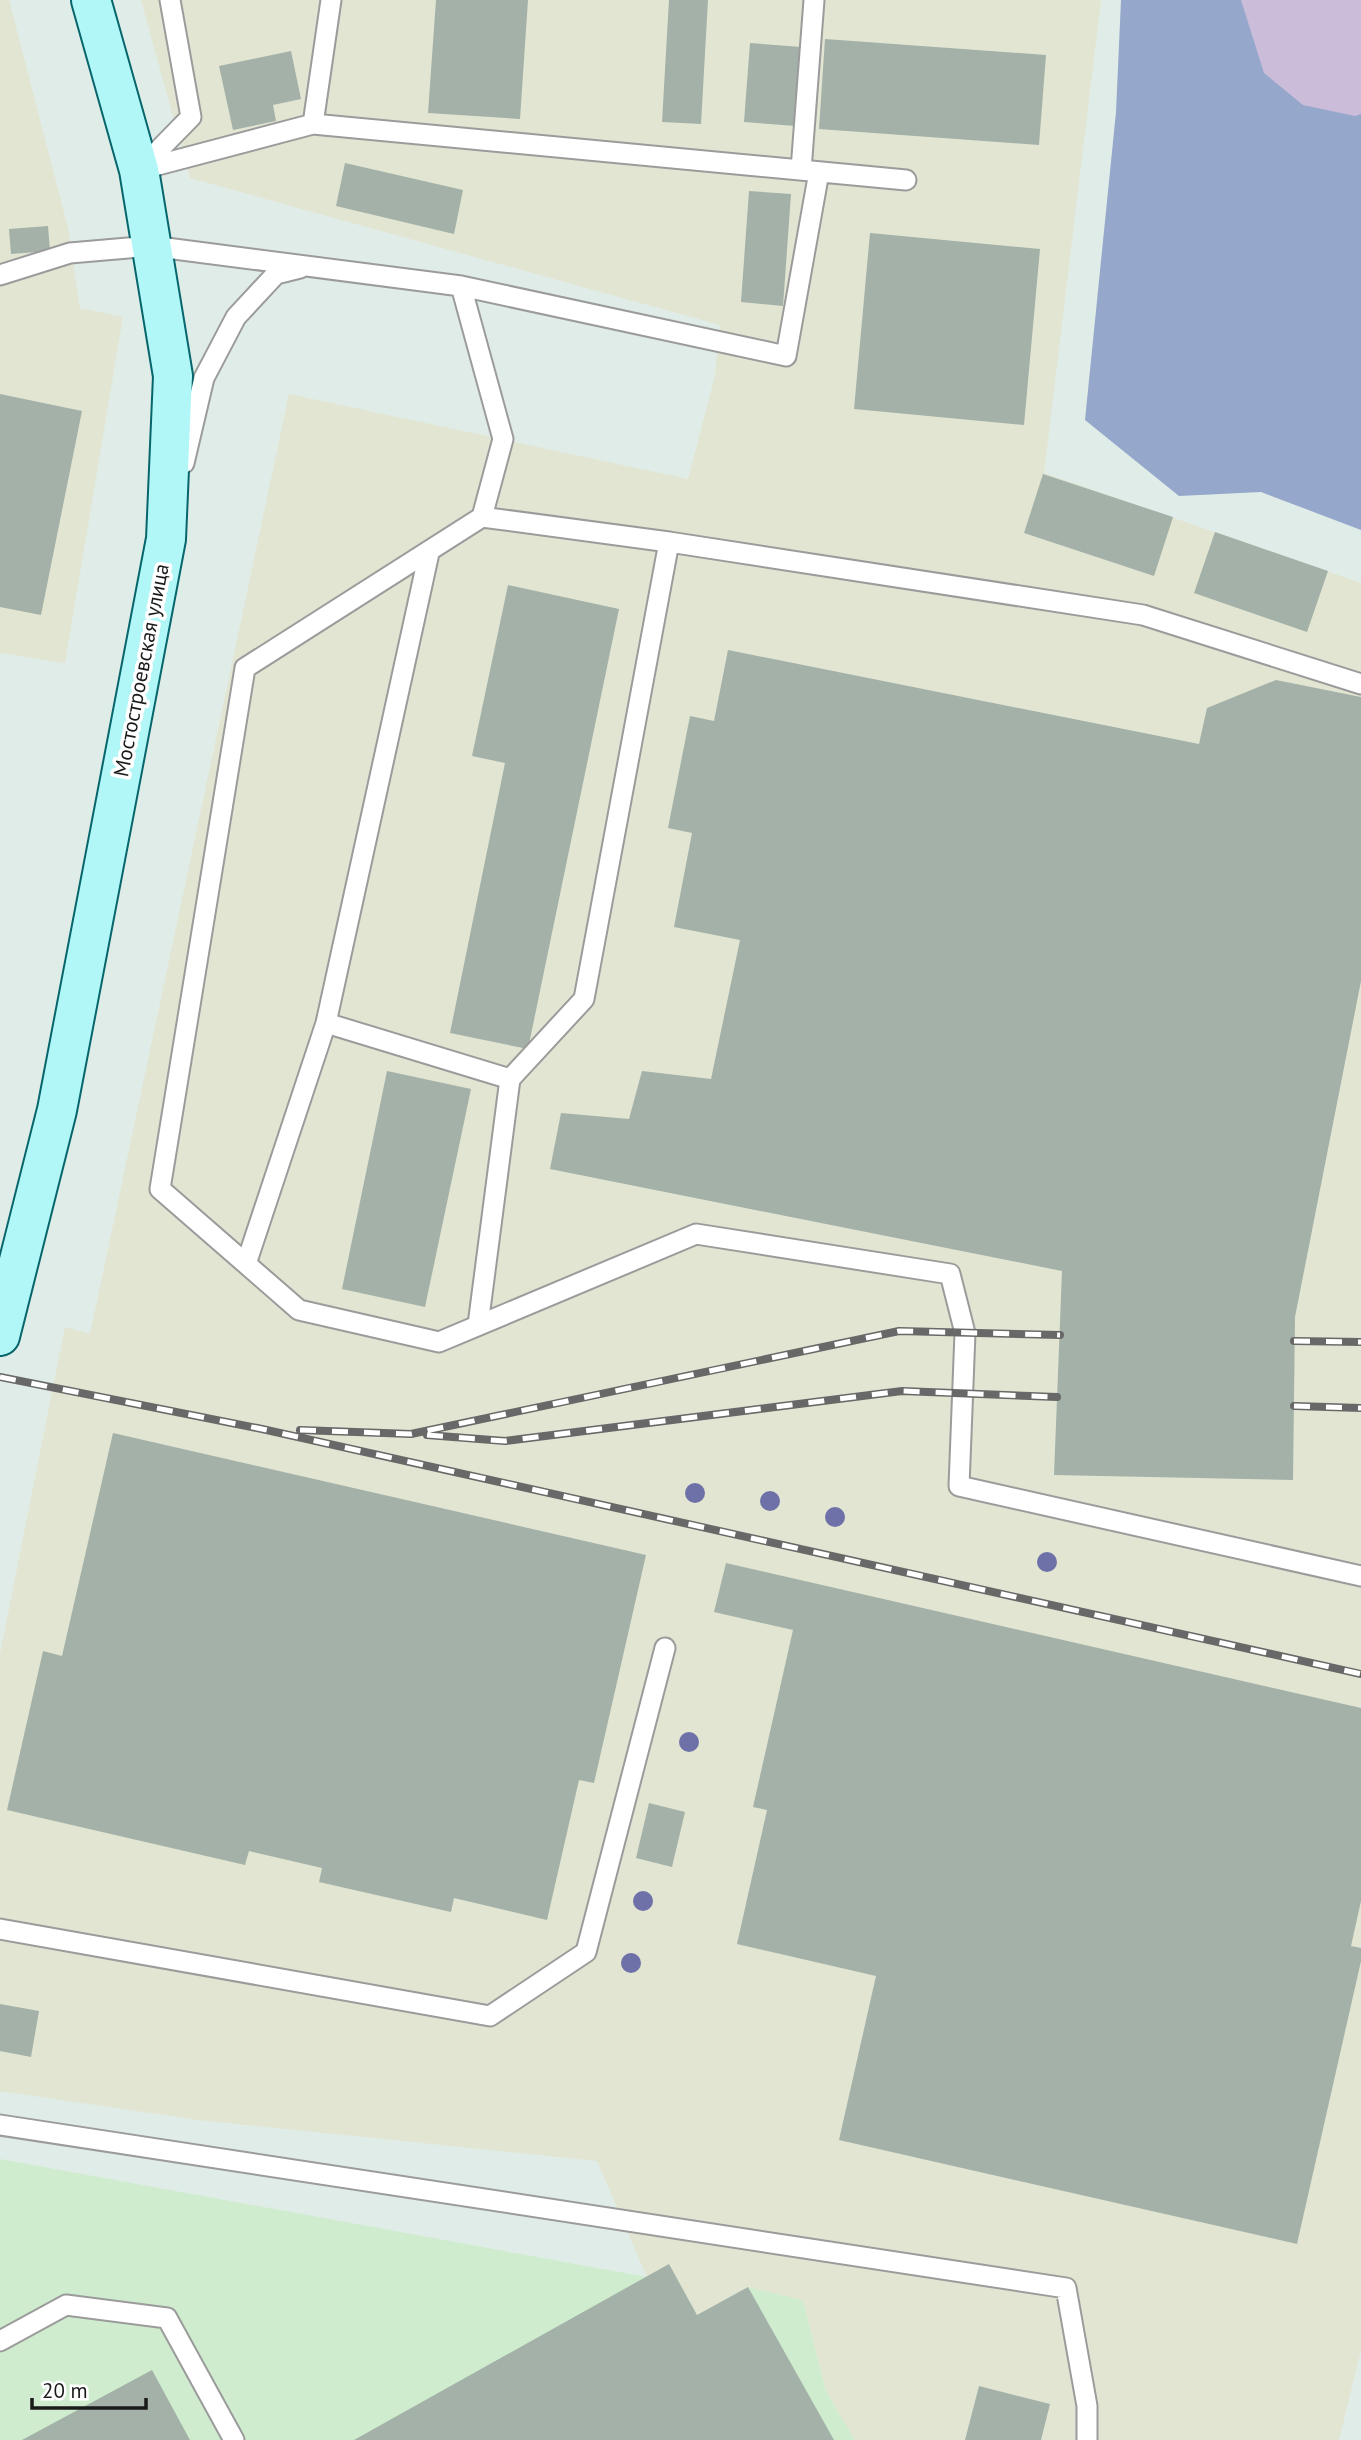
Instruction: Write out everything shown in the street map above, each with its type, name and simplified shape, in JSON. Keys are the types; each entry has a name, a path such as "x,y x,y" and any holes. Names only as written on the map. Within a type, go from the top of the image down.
{"main road":[{"name":"Мостостроевская улица","path":"0,1336 57,1110 166,539 173,376 139,170 91,0"}],"lane":[{"path":"139,170 191,117 170,0"},
{"path":"313,124 331,0"},
{"path":"0,275 70,253 151,246 461,286 786,356 810,171 814,0"},
{"path":"139,170 313,124 906,180"},
{"path":"166,539 204,378 236,317 276,274 308,266"},
{"path":"461,286 503,439 482,517 245,667 160,1189 299,1310 439,1342 696,1234 950,1275 965,1333 959,1486 1361,1576"},
{"path":"482,517 669,542 1143,615 1361,684"},
{"path":"478,1325 510,1079 584,999 669,542"},
{"path":"246,1264 326,1023 429,553"},
{"path":"326,1023 510,1079"},
{"path":"0,1929 490,2016 586,1952 665,1648"},
{"path":"0,2125 1066,2288 1087,2406 1087,2440"},
{"path":"0,2341 66,2305 167,2318 234,2440"}],"shaded area":[{"path":"0,0 9,0 68,228 80,308 123,317 65,663 0,653"},
{"path":"141,0 1101,0 1044,473 1361,583 1361,2350 1339,2440 855,2440 826,2391 803,2300 748,2287 697,2315 669,2265 647,2277 597,2161 198,2120 0,2091 0,1654 65,1327 90,1334 289,394 688,479 715,376 720,325 190,178"},
{"path":"1121,0 1361,0 1361,530 1261,492 1179,496 1085,420 1116,112"},
{"path":"1241,0 1361,0 1361,114 1355,116 1303,105 1264,73"},
{"path":"0,2159 647,2277 669,2264 697,2315 748,2287 803,2300 826,2391 855,2440 0,2440"}],"building":[{"path":"436,0 528,0 520,119 428,113"},
{"path":"669,0 708,0 701,124 662,122"},
{"path":"825,39 1046,55 1039,145 819,129"},
{"path":"750,43 801,47 796,126 744,122"},
{"path":"291,51 301,99 273,105 276,121 233,130 219,66"},
{"path":"345,163 463,190 454,234 336,206"},
{"path":"749,191 791,194 783,306 741,302"},
{"path":"48,226 50,251 11,254 9,229"},
{"path":"870,233 1040,249 1024,425 854,409"},
{"path":"0,394 82,411 41,615 0,607"},
{"path":"1043,474 1173,517 1154,576 1024,533"},
{"path":"1215,532 1328,571 1307,632 1194,593"},
{"path":"508,585 619,609 528,1049 450,1033 505,763 472,756"},
{"path":"728,650 1199,744 1207,708 1276,680 1361,697 1361,981 1295,1317 1293,1480 1054,1475 1062,1271 550,1169 561,1113 629,1119 642,1071 711,1079 740,940 674,927 692,833 668,828 690,716 714,721"},
{"path":"387,1071 471,1089 425,1307 342,1289"},
{"path":"113,1433 646,1555 594,1783 579,1780 547,1920 454,1898 451,1912 319,1882 322,1868 249,1851 245,1865 7,1810 43,1651 62,1656"},
{"path":"726,1563 1361,1708 1361,1901 1351,1946 1361,1948 1361,1961 1297,2244 839,2140 876,1976 737,1944 767,1810 753,1807 793,1630 714,1612"},
{"path":"649,1803 685,1812 672,1867 636,1858"},
{"path":"0,2004 39,2011 31,2057 0,2051"},
{"path":"669,2264 697,2315 748,2287 834,2440 354,2440"},
{"path":"152,2370 190,2440 22,2440"},
{"path":"979,2386 1050,2404 1041,2440 965,2440"}],"railway":[{"path":"300,1430 411,1434 899,1331 1060,1335"},
{"path":"1294,1341 1361,1342"},
{"path":"0,1377 262,1429 1361,1674"},
{"path":"427,1435 505,1441 902,1391 1057,1397"},
{"path":"1294,1406 1361,1408"}]}
